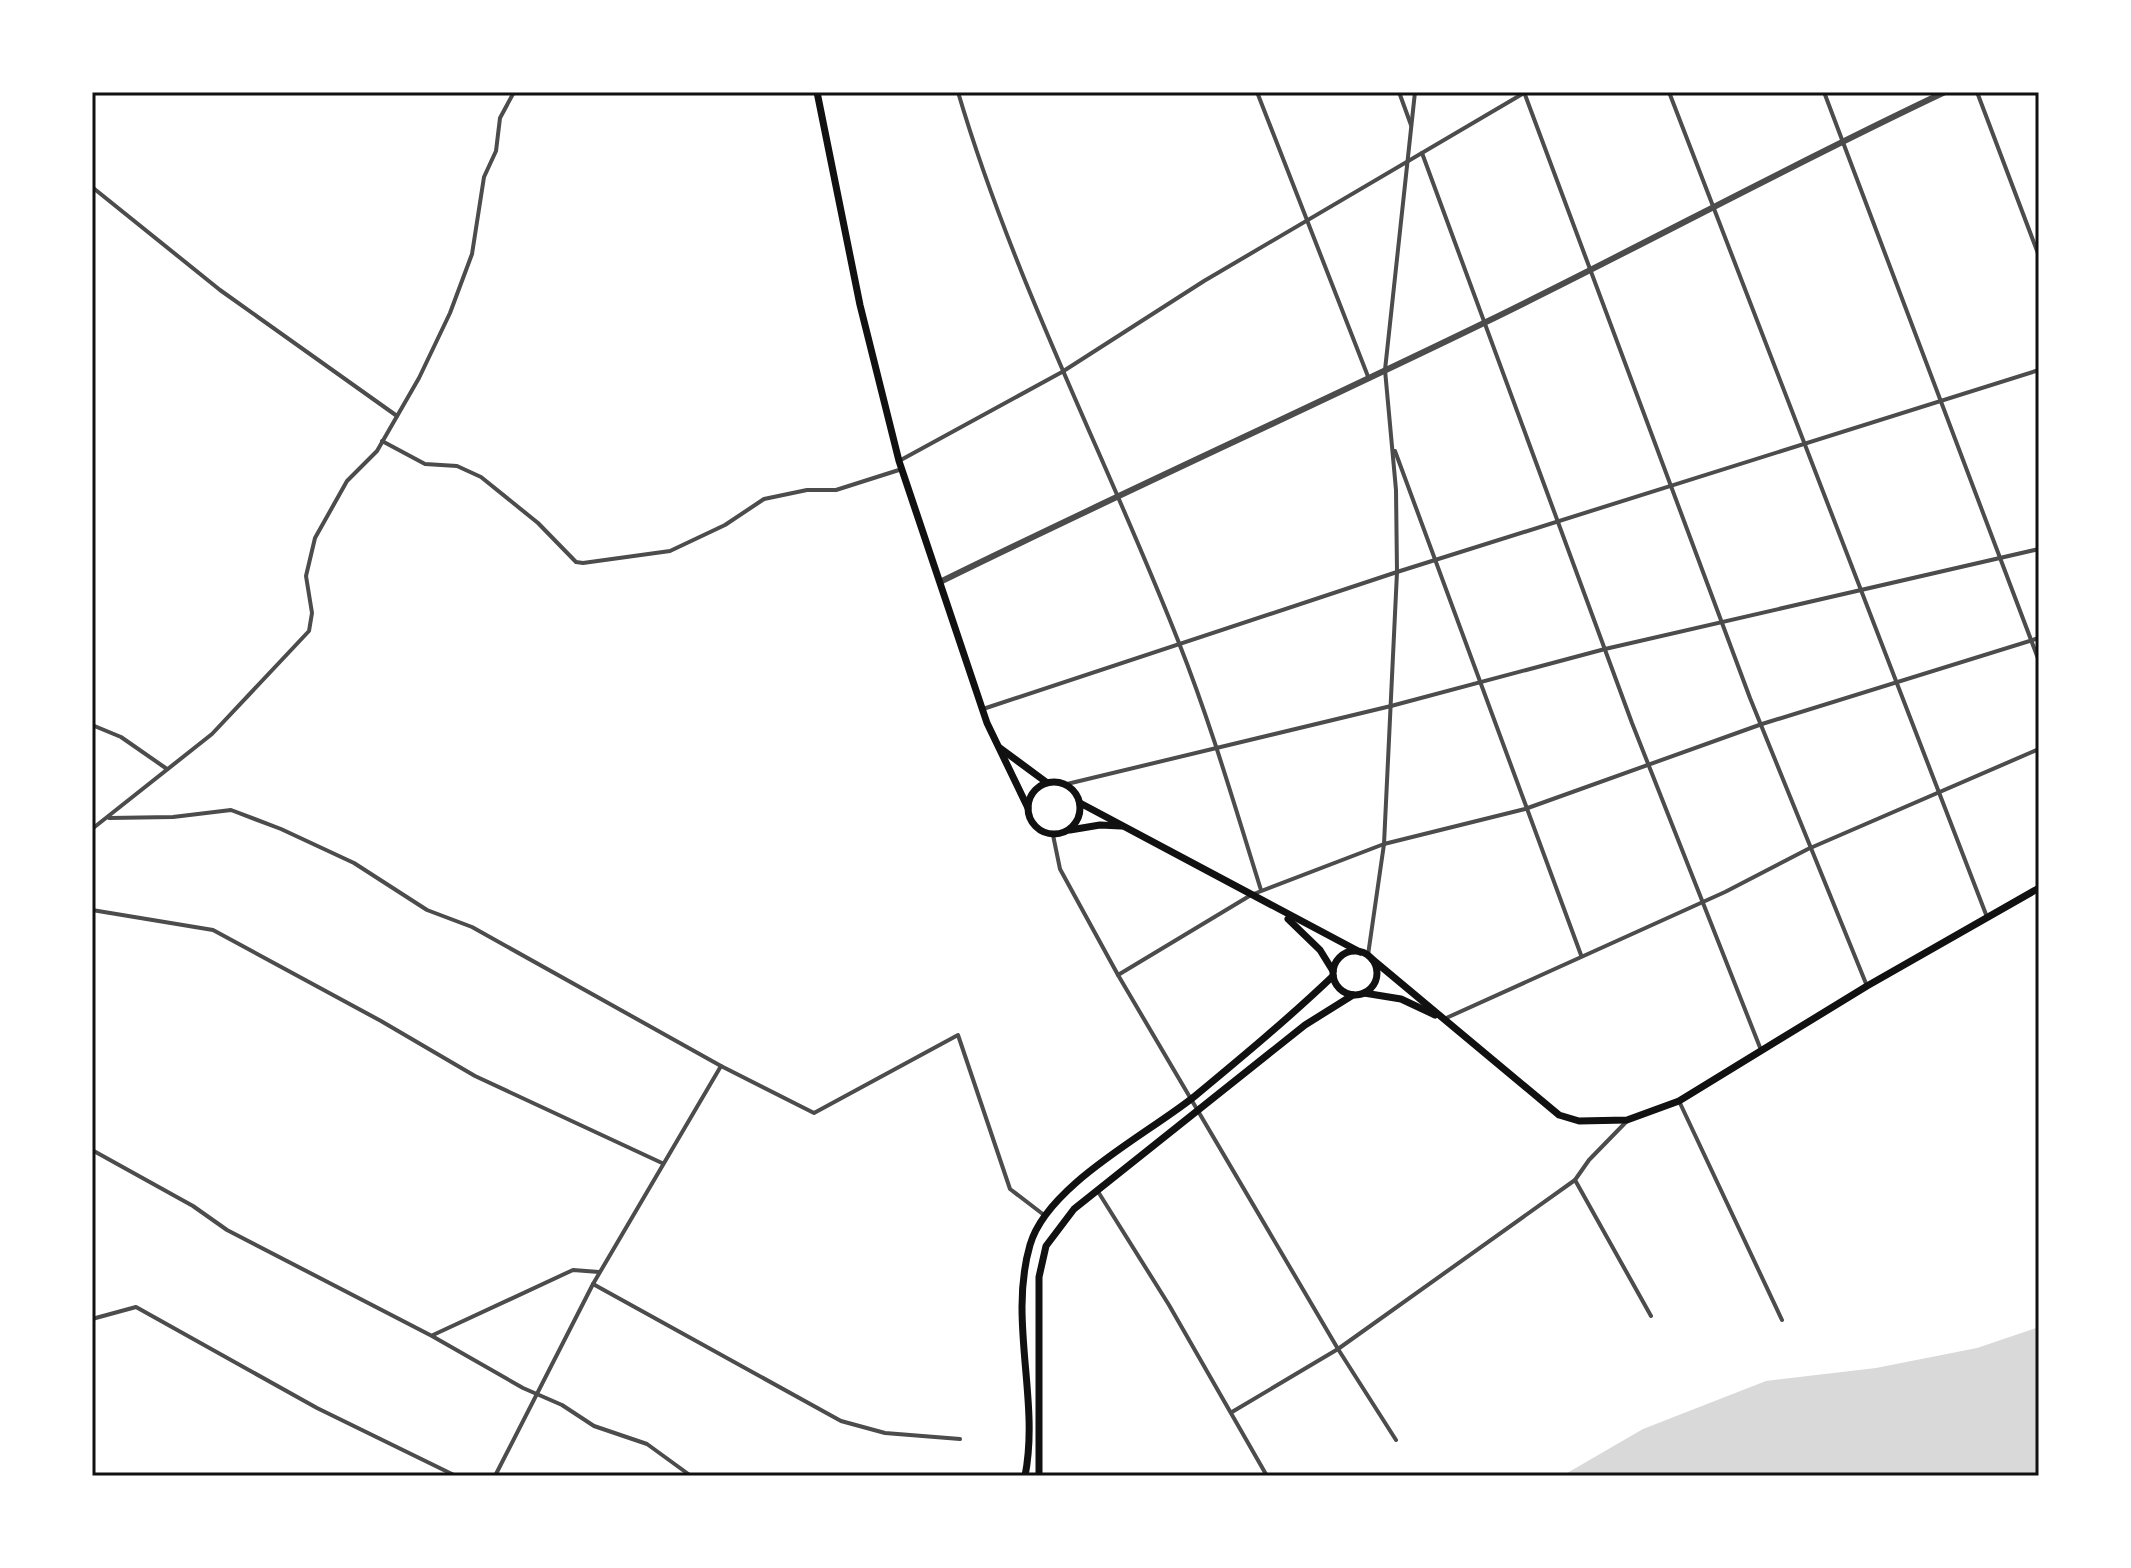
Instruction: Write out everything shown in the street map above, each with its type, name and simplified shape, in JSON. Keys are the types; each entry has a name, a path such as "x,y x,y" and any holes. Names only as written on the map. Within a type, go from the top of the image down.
{"highway":[{"path":"817,92 860,305 900,465 982,709 998,747 1038,829 1053,835 1100,825 1128,828"},
{"path":"998,747 1046,782 1067,784 1080,803 1280,912 1367,955 1559,1115 1587,1122 1627,1120 1679,1101 1867,986 2039,888"},
{"path":"1028,808 1033,792 1046,782"},
{"path":"1068,831 1078,819 1080,803"},
{"path":"1280,912 1320,950 1338,987 1353,995"},
{"path":"1025,1476 1028,1437 1023,1277 1031,1242 1046,1217 1087,1175 1192,1098 1333,974 1342,955 1367,955"},
{"path":"1364,993 1373,986 1377,975 1367,955"},
{"path":"1039,1476 1039,1277 1046,1246 1059,1226 1097,1190 1305,1025 1353,995 1364,993 1401,999 1444,1019"}],"street":[{"path":"92,829 212,734 309,631 312,613 306,576 315,538 337,495 372,458 450,313 467,270 484,177 496,151 500,118 514,92"},
{"path":"958,92 1062,372 1179,642 1217,749 1261,890"},
{"path":"1257,92 1369,379"},
{"path":"1399,92 1412,127"},
{"path":"1367,955 1384,844 1397,572 1392,444 1385,370 1415,92"},
{"path":"382,441 425,464 457,466 481,477 538,523 576,562 670,551 725,525 764,499 807,490 836,490 900,465 1062,372 1204,281 1309,222 1525,92 1808,849 1867,986"},
{"path":"1669,92 1987,917"},
{"path":"1824,92 2003,557 2039,661"},
{"path":"940,582 1116,496 1369,379 1590,271 1711,205 1945,92"},
{"path":"1977,92 2039,256"},
{"path":"1422,153 1648,763 1762,1052"},
{"path":"92,187 220,290 397,416"},
{"path":"982,709 1397,572 1805,442 1943,403 2039,370"},
{"path":"1392,444 1581,955"},
{"path":"1067,784 1391,706 1605,649 2039,549"},
{"path":"1118,975 1261,890 1384,844 1525,809 1762,724 2039,638"},
{"path":"92,725 121,737 167,769"},
{"path":"1444,1019 1701,902 1808,849 2039,749"},
{"path":"109,818 173,817 224,810 255,818 354,863 427,910 480,931 721,1066 814,1113 958,1035 1010,1189 1046,1217"},
{"path":"1053,835 1060,869 1118,975 1338,1349 1396,1440"},
{"path":"92,910 213,930 475,1076 662,1163"},
{"path":"495,1476 599,1272 721,1066"},
{"path":"1679,1101 1782,1320"},
{"path":"1232,1412 1338,1349 1575,1180 1589,1160 1627,1120"},
{"path":"92,1150 193,1206 227,1230 432,1336 594,1426 647,1444 691,1476"},
{"path":"1575,1180 1651,1316"},
{"path":"1097,1190 1232,1412 1267,1476"},
{"path":"432,1336 573,1270 599,1272"},
{"path":"593,1284 841,1421 885,1433 960,1439"},
{"path":"92,1319 136,1307 317,1408 456,1476"}],"shaded area":[{"path":"2039,1327 2039,1476 1562,1476 1643,1429 1766,1381 1876,1368 1977,1348"}]}
